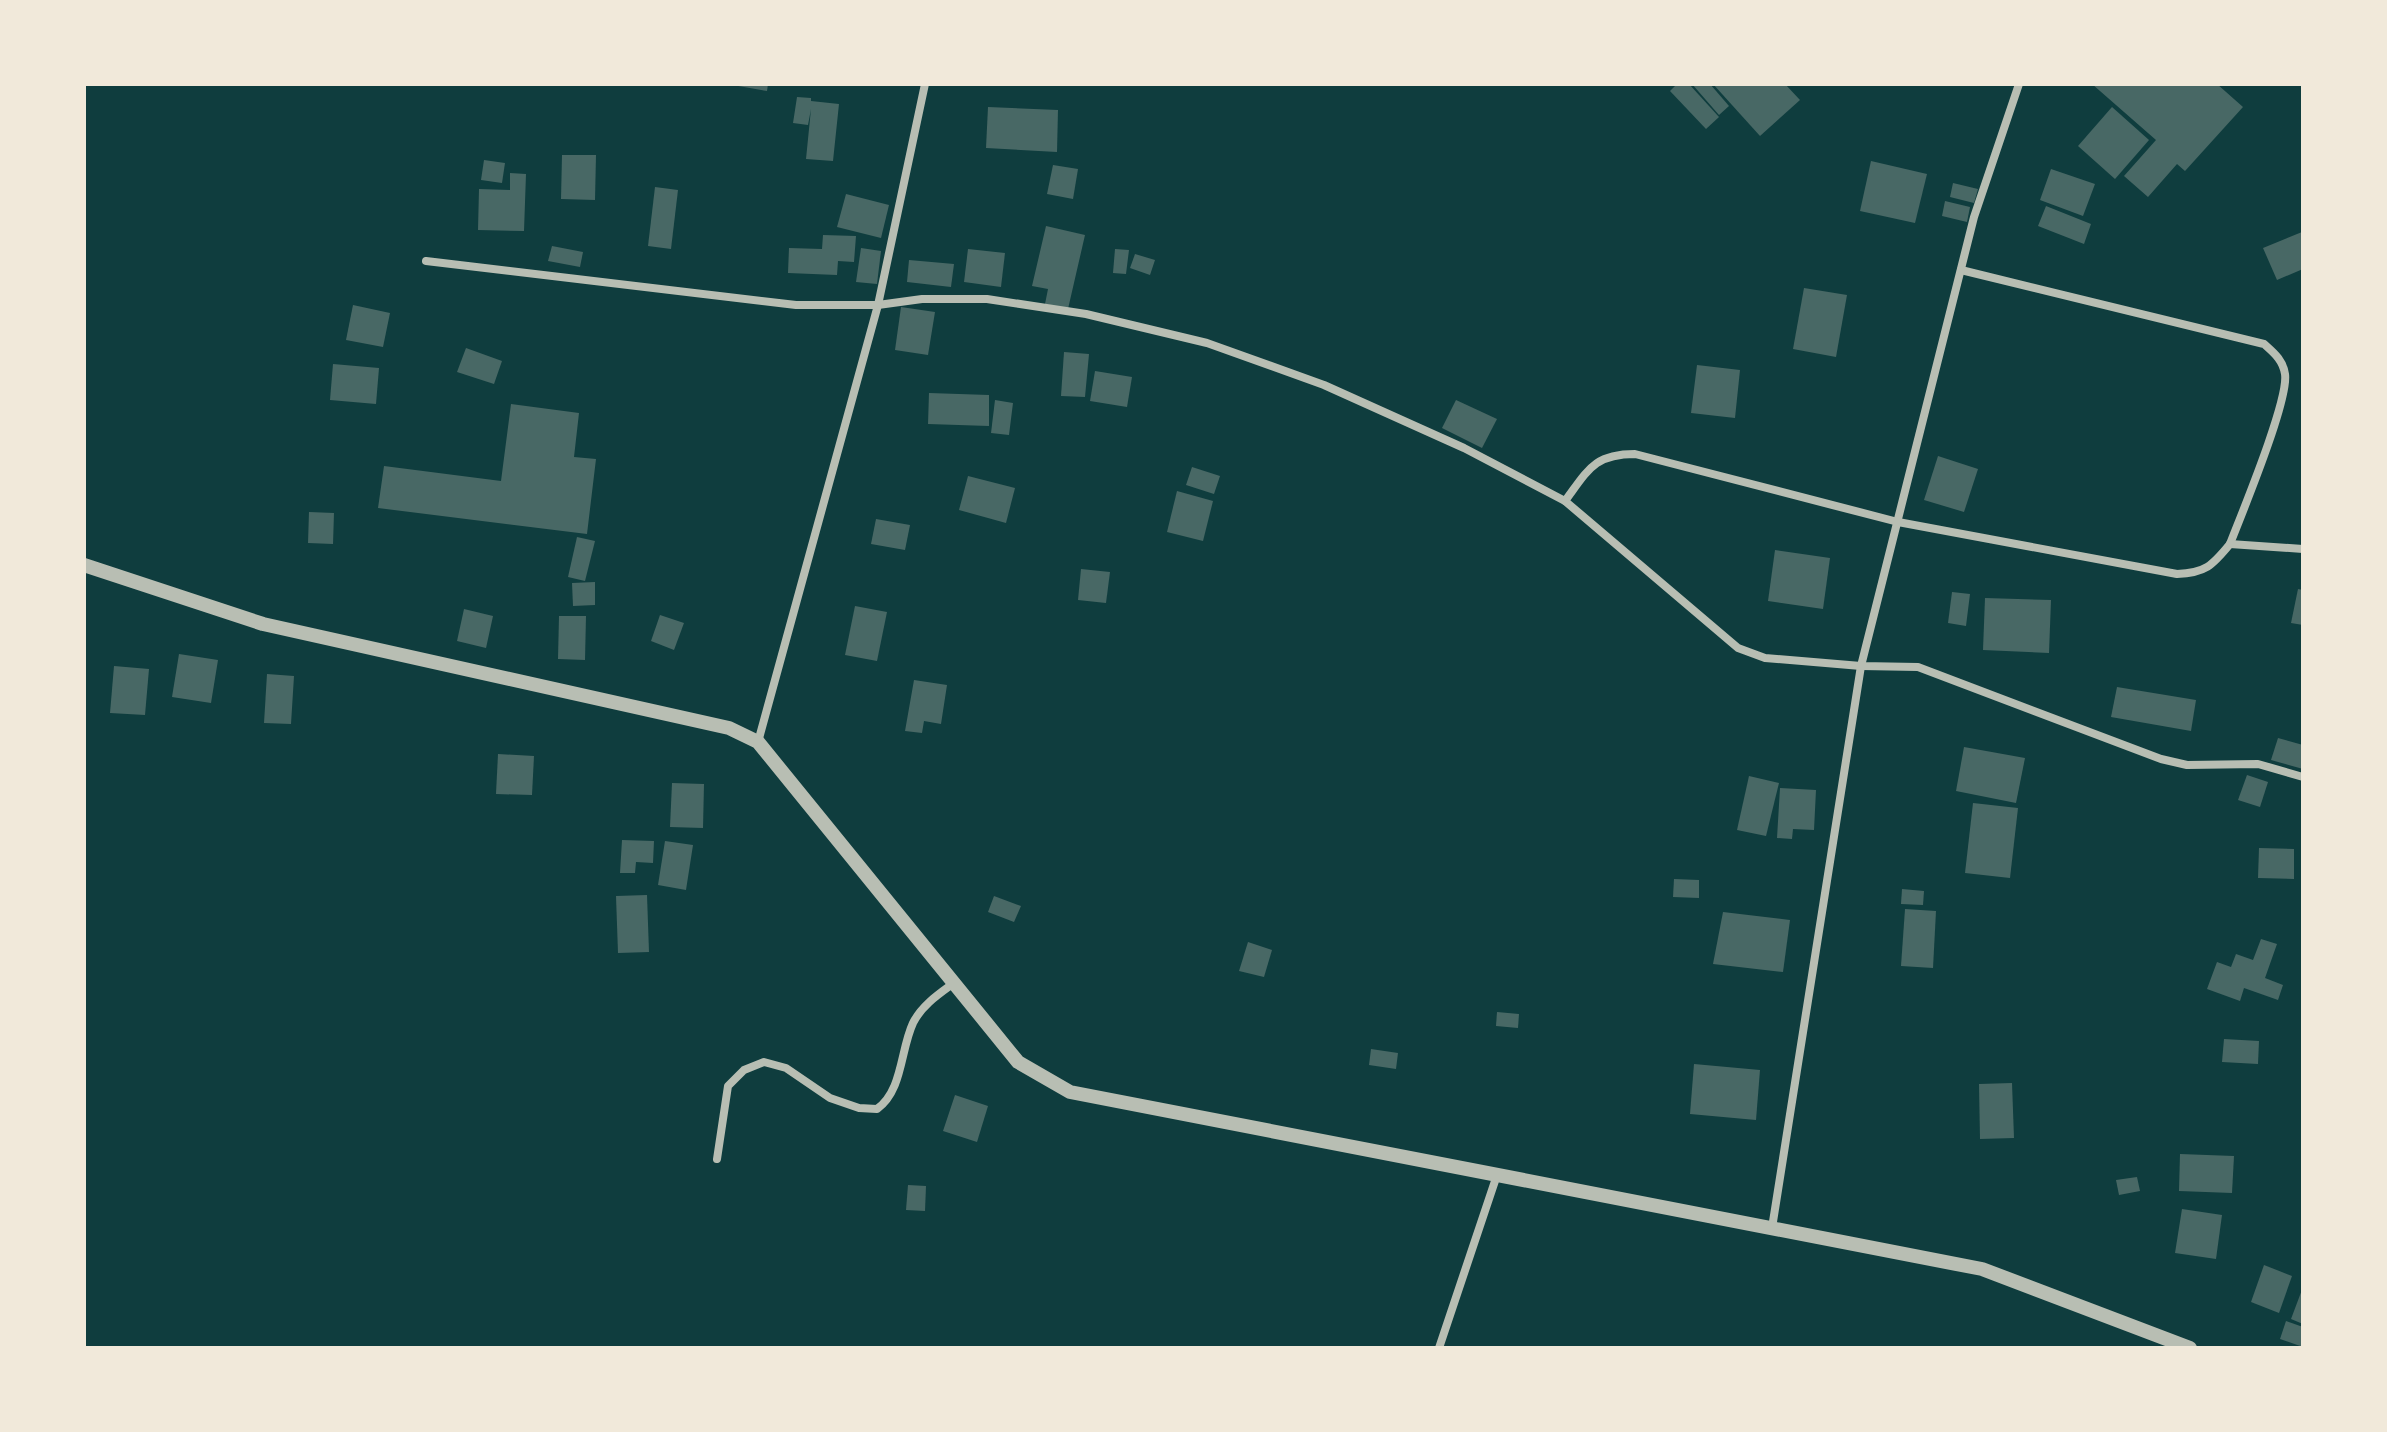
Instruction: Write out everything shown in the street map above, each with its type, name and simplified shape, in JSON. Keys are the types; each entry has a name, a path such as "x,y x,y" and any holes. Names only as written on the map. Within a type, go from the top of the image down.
{"street":[{"path":"758,742 878,305 925,84"},
{"path":"1772,1228 1861,666 1974,217 2019,84"},
{"path":"426,261 796,305 878,305 922,299 987,299 1086,314 1207,343 1324,385 1464,448 1565,501 1738,648 1765,658 1918,667 2161,759 2200,765 2258,764 2303,777"},
{"path":"1565,501 1599,459 1615,454 1635,454 1898,522 2177,574 2197,573 2214,563 2230,544 2282,400 2286,375 2279,358 2264,344 1961,270"},
{"path":"2230,544 2303,549"},
{"path":"84,565 263,624 729,728 758,742 1018,1062 1070,1092 1982,1269 2163,1343 2190,1348"},
{"path":"717,1159 728,1086 744,1070 764,1062 786,1068 830,1098 859,1108 877,1109 884,1104 890,1099 914,1023 929,1002 954,983"},
{"path":"1439,1348 1497,1175"}],"building":[{"path":"727,84 768,84 767,91"},
{"path":"1677,84 1689,84 1719,117 1706,129 1670,91"},
{"path":"1692,84 1710,84 1729,106 1719,115"},
{"path":"1713,84 1785,84 1800,100 1760,136"},
{"path":"2092,84 2217,84 2243,107 2185,171 2177,164 2148,197 2124,176 2156,140"},
{"path":"797,97 839,104 833,161 806,159 811,109 808,125 793,123"},
{"path":"988,107 1058,110 1057,152 986,148"},
{"path":"2112,107 2149,140 2115,179 2078,146"},
{"path":"562,155 596,155 595,200 561,199"},
{"path":"484,160 505,163 502,183 481,180"},
{"path":"1871,161 1927,174 1915,223 1860,211"},
{"path":"1053,165 1078,169 1073,199 1047,194"},
{"path":"2051,169 2095,184 2083,216 2040,200"},
{"path":"510,173 526,174 524,231 478,230 479,189 510,190"},
{"path":"1953,183 1978,189 1974,203 1950,197"},
{"path":"655,187 678,190 671,249 648,246"},
{"path":"846,194 889,205 881,238 837,227"},
{"path":"1945,201 1970,207 1967,222 1942,216"},
{"path":"2046,206 2091,224 2084,244 2038,226"},
{"path":"1046,226 1085,235 1068,309 1045,304 1048,289 1032,286"},
{"path":"2302,232 2303,269 2277,280 2263,248"},
{"path":"823,235 856,236 854,262 838,261 837,275 788,273 789,248 822,249"},
{"path":"552,246 583,252 580,267 548,261"},
{"path":"861,248 881,251 877,284 856,282"},
{"path":"968,249 1005,253 1001,287 964,282"},
{"path":"1115,249 1129,250 1126,274 1113,273"},
{"path":"1135,254 1155,260 1150,275 1130,268"},
{"path":"909,260 954,264 951,287 907,282"},
{"path":"1804,288 1847,295 1836,357 1793,349"},
{"path":"353,305 390,313 383,347 346,340"},
{"path":"901,307 935,312 928,355 895,350"},
{"path":"466,348 502,361 494,384 457,372"},
{"path":"1064,352 1089,354 1085,397 1061,396"},
{"path":"333,364 379,368 376,404 330,400"},
{"path":"1697,365 1740,370 1735,418 1691,413"},
{"path":"1095,371 1132,377 1127,407 1090,401"},
{"path":"929,393 989,395 989,426 928,424"},
{"path":"995,400 1013,403 1009,435 991,433"},
{"path":"1456,400 1497,419 1482,448 1442,428"},
{"path":"511,404 579,413 574,457 596,459 587,534 378,508 384,466 501,481"},
{"path":"1938,456 1978,469 1964,512 1924,500"},
{"path":"1192,467 1220,476 1214,494 1186,485"},
{"path":"968,476 1015,488 1006,523 959,510"},
{"path":"1177,491 1213,501 1203,541 1167,532"},
{"path":"309,512 334,513 333,544 308,543"},
{"path":"876,519 910,525 905,550 871,544"},
{"path":"577,537 595,541 585,581 568,577"},
{"path":"1775,550 1830,558 1823,609 1768,601"},
{"path":"1081,569 1110,572 1106,603 1078,600"},
{"path":"595,582 595,605 573,606 572,583"},
{"path":"2298,589 2303,590 2303,625 2291,623"},
{"path":"1952,592 1970,594 1966,626 1948,623"},
{"path":"1985,598 2051,600 2049,653 1983,650"},
{"path":"855,606 887,612 877,661 845,655"},
{"path":"464,609 493,616 486,648 457,641"},
{"path":"660,615 684,623 674,650 651,641"},
{"path":"559,616 586,616 585,660 558,659"},
{"path":"179,654 218,660 211,703 172,697"},
{"path":"114,666 149,669 145,715 110,713"},
{"path":"267,674 294,676 291,724 264,723"},
{"path":"914,680 947,685 941,724 924,721 922,733 905,731"},
{"path":"2117,687 2196,700 2191,731 2111,717"},
{"path":"2278,738 2303,745 2303,769 2271,760"},
{"path":"1964,747 2025,758 2016,803 1956,791"},
{"path":"498,754 534,756 532,795 496,794"},
{"path":"2247,775 2268,782 2260,807 2238,800"},
{"path":"1749,776 1779,783 1766,836 1737,830"},
{"path":"672,783 704,784 703,828 670,827"},
{"path":"1780,788 1816,790 1814,830 1793,829 1792,839 1777,838"},
{"path":"1973,803 2018,808 2010,878 1965,873"},
{"path":"622,840 654,841 653,863 636,862 635,873 620,873"},
{"path":"665,841 693,845 686,890 658,885"},
{"path":"2259,848 2294,849 2294,879 2258,878"},
{"path":"1674,879 1699,880 1699,898 1673,897"},
{"path":"1902,889 1924,891 1923,905 1901,904"},
{"path":"647,895 649,952 618,953 616,896"},
{"path":"994,896 1021,906 1014,922 988,912"},
{"path":"1905,909 1936,911 1933,968 1901,966"},
{"path":"1723,912 1790,920 1783,972 1713,964"},
{"path":"2261,939 2277,944 2265,978 2283,985 2278,1000 2244,988 2240,1001 2207,989 2217,962 2231,967 2236,954 2253,960"},
{"path":"1248,942 1272,950 1264,977 1239,971"},
{"path":"1497,1012 1519,1014 1518,1028 1496,1026"},
{"path":"2224,1039 2259,1041 2258,1064 2222,1062"},
{"path":"1371,1049 1398,1053 1396,1069 1369,1065"},
{"path":"1694,1064 1760,1070 1756,1120 1690,1114"},
{"path":"2012,1083 2014,1138 1980,1139 1979,1084"},
{"path":"955,1095 988,1106 977,1142 943,1131"},
{"path":"2180,1154 2234,1156 2232,1193 2179,1191"},
{"path":"2137,1177 2140,1191 2119,1195 2116,1180"},
{"path":"908,1185 926,1186 925,1211 906,1210"},
{"path":"2182,1209 2222,1215 2216,1259 2175,1253"},
{"path":"2264,1265 2292,1276 2279,1313 2251,1302"},
{"path":"2303,1287 2303,1324 2291,1319"},
{"path":"2286,1321 2303,1327 2303,1347 2280,1339"}]}
